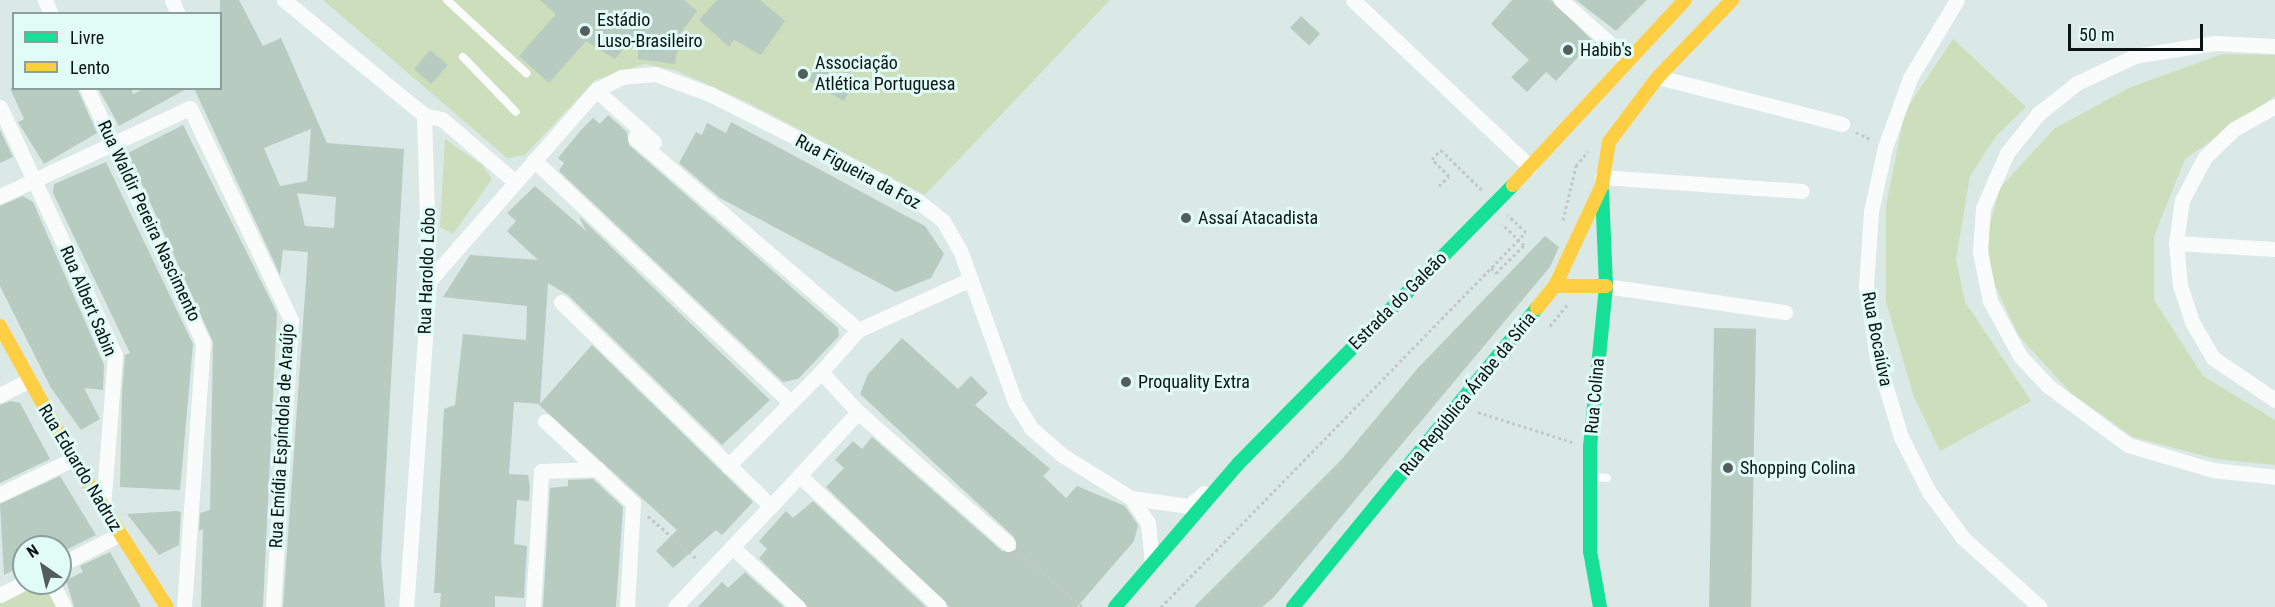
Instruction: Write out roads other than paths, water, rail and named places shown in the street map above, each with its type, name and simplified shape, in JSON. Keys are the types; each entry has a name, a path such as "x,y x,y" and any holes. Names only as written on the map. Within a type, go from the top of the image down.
{"main road":[{"name":"Estrada do Galeão","path":"1115,607 1238,464 1599,98 1628,60 1685,0"},
{"path":"1658,77 1732,0"},
{"name":"Rua República Árabe da Síria","path":"1293,607 1459,408 1555,286 1602,181 1604,159 1627,113 1658,77"},
{"name":"Rua Colina","path":"1600,607 1590,551 1590,447 1606,286 1602,181"},
{"path":"1555,286 1606,286"},
{"name":"Rua Eduardo Nadruz","path":"0,326 27,381 73,459 167,607"}],"street":[{"path":"284,0 424,116 442,118 513,180"},
{"path":"1353,0 1530,167"},
{"path":"1561,0 1628,60"},
{"name":"Rua Bocaiúva","path":"1957,0 1910,78 1885,147 1871,212 1866,286 1877,358 1901,437 1929,492 1963,538 2040,607"},
{"path":"2275,46 2215,43 2135,56 2077,82 2038,114 2007,153 1983,208 1980,252 1989,301 2019,356 2048,386 2128,445 2213,470 2275,477"},
{"name":"Rua Figueira da Foz","path":"429,280 513,180 534,160 596,90 621,77 655,74 710,94 919,202 943,221 971,279 1014,402 1031,428 1062,455 1131,498 1148,523 1152,563"},
{"path":"1658,77 1842,124"},
{"name":"Rua Waldir Pereira Nascimento","path":"88,90 203,342 184,607"},
{"path":"596,90 672,158"},
{"path":"2275,106 2234,129 2205,157 2182,200 2176,243 2180,285 2192,322 2213,358 2275,400"},
{"name":"Rua Albert Sabin","path":"0,107 115,355 103,508"},
{"name":"Rua Emídia Espíndola de Araújo","path":"113,143 190,108 291,320 273,607"},
{"name":"Rua Haroldo Lôbo","path":"406,607 429,280 424,116"},
{"path":"635,138 858,330"},
{"path":"0,196 113,143"},
{"path":"534,160 788,400"},
{"path":"1602,181 1802,191"},
{"path":"2176,243 2275,249"},
{"path":"728,466 788,400 821,372 858,330 953,285 971,279"},
{"path":"1606,286 1785,312"},
{"path":"561,302 771,506"},
{"path":"821,372 858,412 1008,544"},
{"path":"0,395 27,381"},
{"path":"675,607 708,569 800,476 858,412"},
{"path":"545,421 633,503 627,607"},
{"path":"0,494 73,459"},
{"name":"Rua Figueira da Foz","path":"1131,498 1189,506 1238,464"},
{"path":"533,607 541,471 598,469"},
{"path":"800,476 939,606"},
{"path":"72,559 120,534"},
{"path":"732,547 798,607"}],"lane":[{"path":"447,0 526,73"},
{"path":"463,57 516,112"},
{"path":"1591,483 1607,478"},
{"path":"1591,483 1606,488"}],"place":[{"name":"Estádio Luso-Brasileiro","path":"585,31"},
{"name":"Habib's","path":"1568,50"},
{"name":"Associação Atlética Portuguesa","path":"803,74"},
{"name":"Assaí Atacadista","path":"1186,218"},
{"name":"Proquality Extra","path":"1126,382"},
{"name":"Shopping Colina","path":"1728,468"}]}
